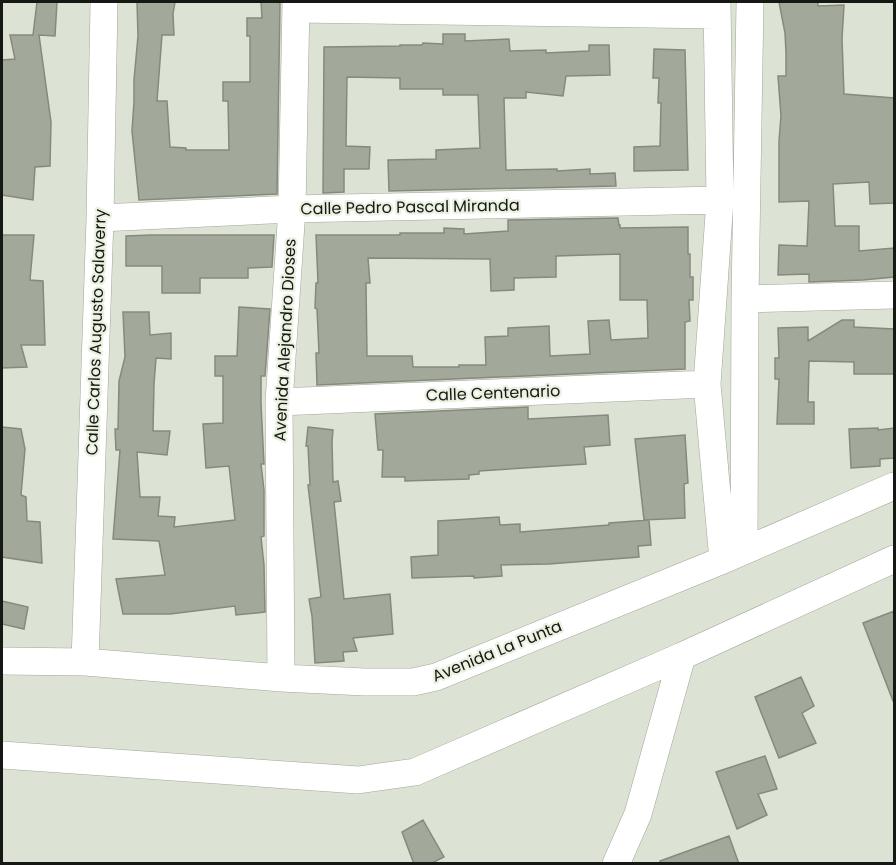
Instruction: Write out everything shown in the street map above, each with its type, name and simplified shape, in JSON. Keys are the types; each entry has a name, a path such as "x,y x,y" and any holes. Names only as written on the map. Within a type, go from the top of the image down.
{"street":[{"name":"Calle Carlos Augusto Salaverry","path":"85,662 100,218 104,2"},
{"path":"734,555 745,299 750,2"},
{"path":"296,5 717,8 720,200 707,384 734,555"},
{"name":"Avenida Alejandro Dioses","path":"281,678 279,402 292,209 296,5"},
{"name":"Calle Pedro Pascal Miranda","path":"100,218 292,209 720,200"},
{"path":"745,299 894,295"},
{"name":"Calle Centenario","path":"279,402 707,384"},
{"name":"Avenida La Punta","path":"2,661 85,662 281,678 413,682 436,677 734,555 894,486"},
{"path":"2,755 358,780 416,772 682,656 894,559"},
{"path":"616,864 638,814 682,656"}],"building":[{"path":"37,2 57,2 55,36 39,35 51,122 50,166 35,167 33,200 2,195 2,60 15,59 10,35 33,35"},
{"path":"137,2 175,2 174,35 162,35 157,101 167,101 170,147 186,148 186,150 229,150 228,101 223,101 223,82 250,82 250,36 247,36 247,18 262,18 261,2 280,2 277,194 139,200 132,131 138,36"},
{"path":"779,2 818,2 818,6 844,5 842,39 844,94 894,98 894,203 870,204 869,182 833,184 835,226 859,226 859,251 894,248 894,277 809,282 809,274 778,275 779,245 807,246 809,201 779,202 781,116 778,76 786,76 786,53"},
{"path":"443,34 465,34 465,41 509,39 510,51 546,50 546,53 589,51 589,45 609,45 610,75 566,76 563,96 526,92 526,98 504,98 506,170 590,169 590,174 615,173 616,186 389,191 388,160 436,159 436,150 480,148 478,95 443,95 443,89 400,89 400,78 347,77 346,146 370,147 369,169 344,169 344,192 323,193 324,47 443,44"},
{"path":"654,49 685,50 688,170 634,171 634,147 660,146 661,103 658,103 659,78 653,78"},
{"path":"618,218 620,228 688,227 688,254 690,254 690,277 693,277 693,300 689,300 690,321 685,322 685,369 317,385 316,353 319,353 317,309 315,308 316,283 318,283 316,235 444,233 444,228 464,229 464,234 508,231 508,220","holes":["620,254 620,300 647,300 648,338 611,340 609,320 588,321 590,354 550,356 549,326 508,328 508,336 485,337 486,365 413,367 412,356 367,356 366,283 370,283 368,258 490,259 491,291 514,290 514,278 556,277 556,256"]},
{"path":"2,235 34,235 30,280 43,281 45,345 21,345 27,367 2,368"},
{"path":"274,235 272,267 248,268 248,278 200,278 200,293 162,293 162,266 126,266 126,236"},
{"path":"239,307 270,309 265,376 261,376 264,536 261,537 265,612 236,615 235,606 170,614 123,614 116,579 165,575 159,541 113,539 120,450 116,450 115,429 118,429 119,381 125,357 123,312 149,312 150,335 171,333 171,359 156,358 154,384 153,431 170,431 167,455 137,452 140,497 160,497 158,516 175,517 174,527 235,520 229,466 206,468 203,424 223,423 223,376 215,376 215,356 237,356"},
{"path":"842,320 854,320 854,327 894,329 894,374 854,374 854,362 809,361 808,402 814,402 814,424 777,424 779,379 775,379 775,358 779,358 778,328 808,327 808,341"},
{"path":"528,407 528,419 608,415 610,445 584,447 586,464 479,471 479,474 469,475 469,479 405,481 405,477 382,477 383,450 378,450 375,414"},
{"path":"2,427 21,429 25,449 21,495 26,497 27,521 40,522 42,563 2,557"},
{"path":"308,427 333,430 333,482 338,481 341,501 334,502 344,599 390,594 393,634 353,638 357,651 343,652 344,661 315,663 309,599 321,597 308,485 310,485 308,446 306,446"},
{"path":"878,428 878,430 894,428 894,458 880,459 880,466 851,468 849,429"},
{"path":"685,435 688,483 684,484 685,518 644,520 635,439"},
{"path":"499,517 500,525 520,524 520,532 649,520 651,545 638,546 639,557 501,565 502,576 412,578 411,557 438,555 438,521"},
{"path":"2,601 28,607 24,629 2,624"},
{"path":"894,611 894,701 893,701 863,623"},
{"path":"801,677 814,706 802,713 816,743 779,758 755,697"},
{"path":"765,756 777,789 758,794 767,815 737,829 716,772"},
{"path":"423,820 444,857 430,864 414,864 402,832"},
{"path":"729,836 739,864 661,864 660,861"}]}
